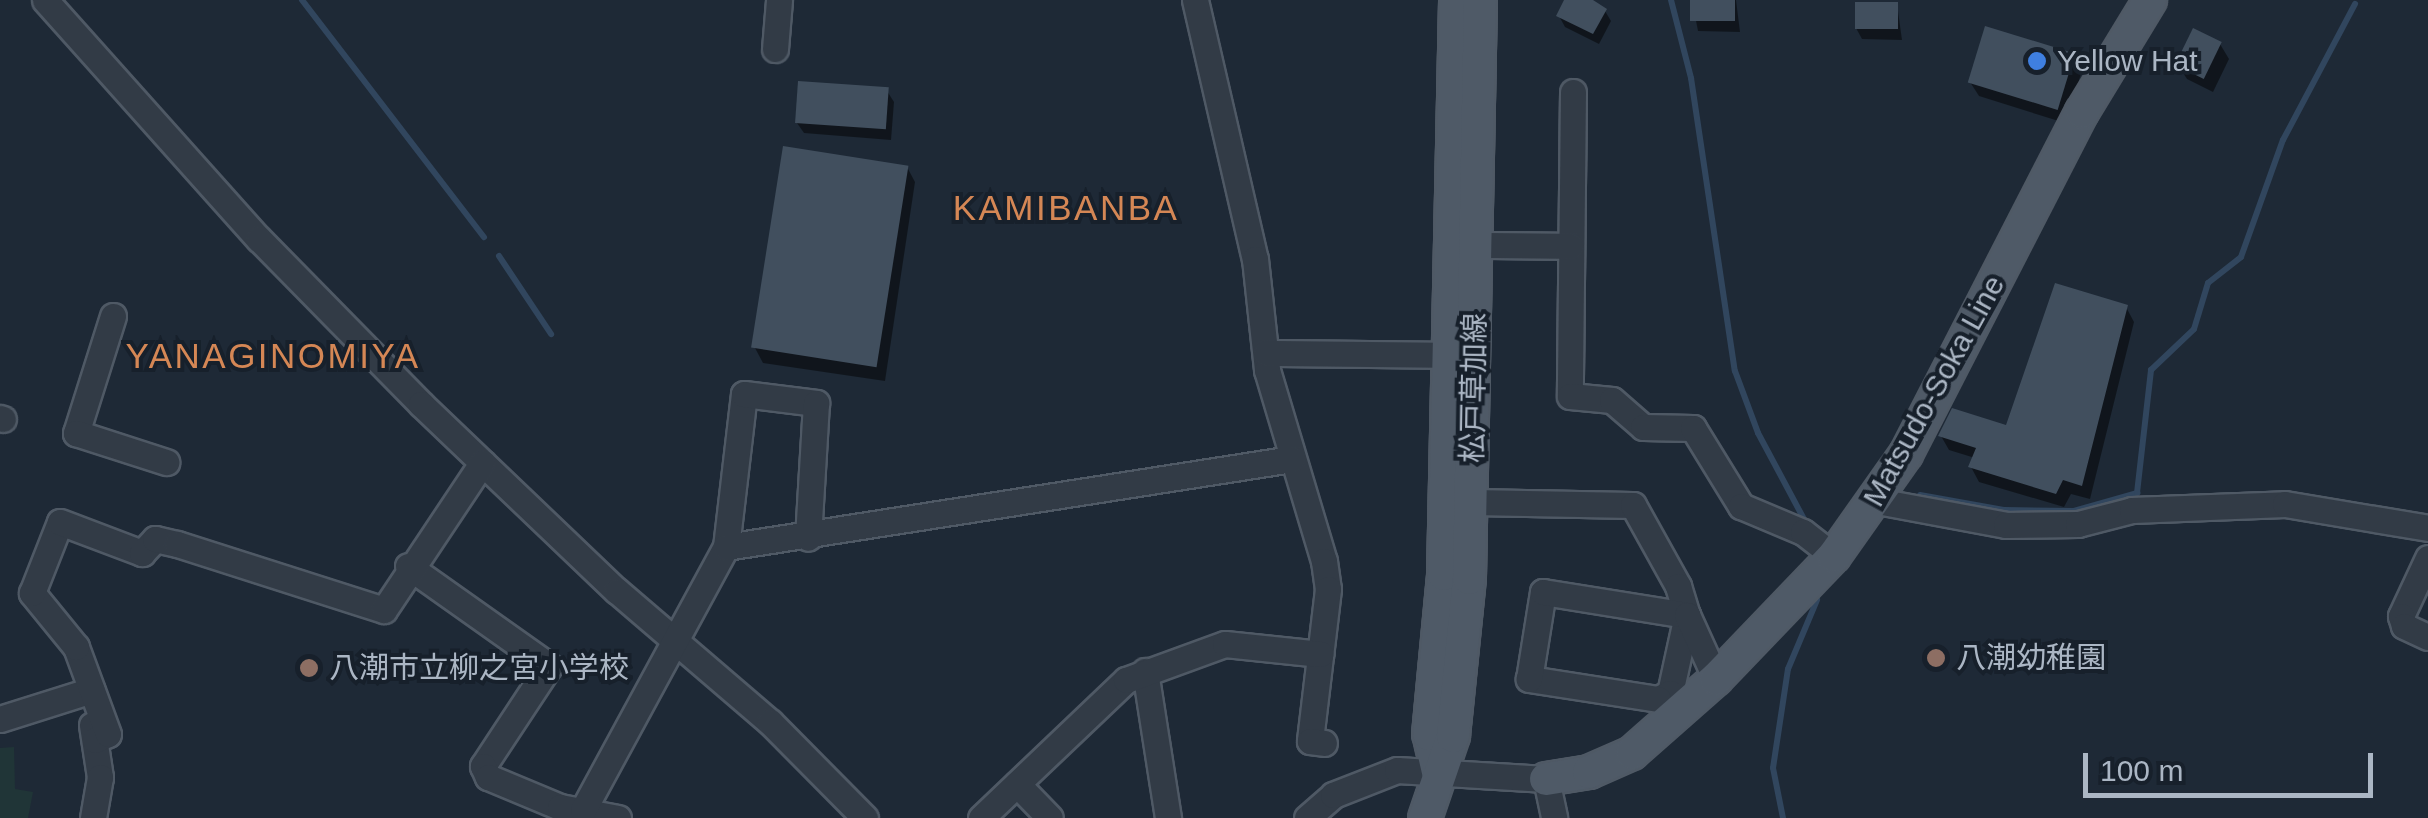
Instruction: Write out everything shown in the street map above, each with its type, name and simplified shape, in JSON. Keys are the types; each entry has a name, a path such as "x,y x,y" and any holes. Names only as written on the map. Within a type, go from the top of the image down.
{"main road":[{"name":"松戸草加線","path":"1438,772 1430,734 1444,574 1456,0"},
{"name":"松戸草加線","path":"1425,818 1453,736 1463,670 1472,502 1480,0"},
{"name":"Matsudo-Soka Line","path":"1546,780 1589,772 1632,753 1716,679 1834,556 1876,501 2082,112 2150,0"}],"street":[{"path":"45,0 259,239 482,463 672,642 770,722 865,818"},
{"path":"775,49 779,0"},
{"path":"1194,0 1254,259 1266,353 1292,459 1324,561 1320,654 1310,741 1324,743"},
{"path":"1573,92 1570,396 1612,400 1644,426 1693,428 1741,506 1803,532 1834,556"},
{"path":"1477,245 1572,246"},
{"path":"113,316 76,434 166,462"},
{"path":"1266,353 1449,356"},
{"path":"583,810 726,547 744,394 816,404 808,538"},
{"path":"726,547 808,538 1292,459"},
{"path":"93,818 100,777 88,691 76,648 32,592 60,522 142,553 155,540 177,544 384,610 408,566 482,463"},
{"path":"1876,501 2006,525 2078,524 2132,510 2285,504 2428,528"},
{"path":"1472,502 1634,505 1716,679"},
{"path":"2428,558 2401,616 2404,626 2428,636"},
{"path":"408,566 549,666 483,766 488,777 618,818"},
{"path":"1544,592 1687,614 1670,693 1658,700 1529,680 1544,592"},
{"path":"981,818 1126,680 1225,644 1320,654"},
{"path":"1145,672 1168,818"},
{"path":"0,719 88,691"},
{"path":"1307,818 1364,778 1396,770 1546,780 1554,818"},
{"path":"1017,784 1050,818"}],"green space":[{"path":"14,747 15,789 33,792 28,818 0,818 0,748"}],"building":[{"path":"1564,0 1593,0 1607,9 1593,34 1556,16"},
{"path":"1690,0 1735,0 1735,21 1690,21"},
{"path":"1855,2 1898,2 1898,29 1855,29"},
{"path":"1985,26 2075,53 2058,110 1968,82"},
{"path":"2193,28 2222,42 2204,79 2175,65"},
{"path":"798,81 889,87 886,129 795,123"},
{"path":"783,146 908,166 877,367 751,347"},
{"path":"2055,283 2128,305 2082,486 2063,480 2056,494 1968,467 1976,448 1938,436 1952,408 2006,425"}],"waterway":[{"path":"302,0 484,237"},
{"path":"1671,0 1691,78 1735,371 1758,433 1805,521"},
{"path":"1920,495 2004,510 2074,511 2137,493 2151,370 2194,329 2208,283 2241,257 2283,140 2355,4"},
{"path":"499,256 551,334"},
{"path":"1783,818 1773,768 1788,669 1817,600"}],"place":[{"name":"Yellow Hat","path":"2037,61"},
{"name":"八潮幼稚園","path":"1936,658"},
{"name":"八潮市立柳之宮小学校","path":"309,668"}],"district":[{"name":"KAMIBANBA","path":"1066,208"},
{"name":"YANAGINOMIYA","path":"273,356"}]}
